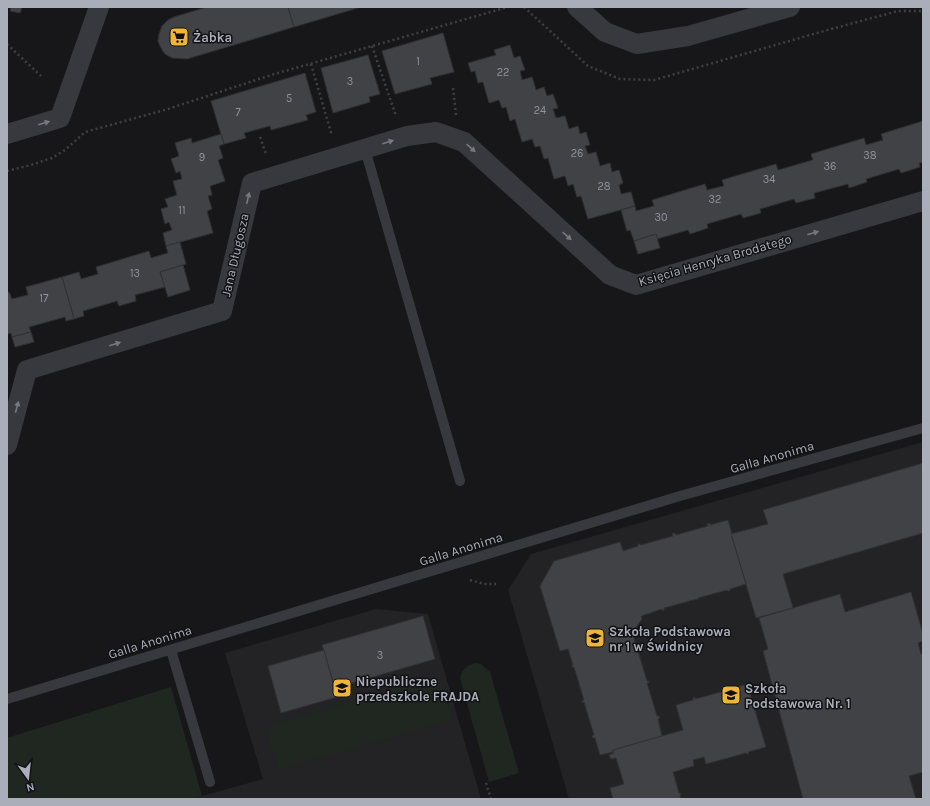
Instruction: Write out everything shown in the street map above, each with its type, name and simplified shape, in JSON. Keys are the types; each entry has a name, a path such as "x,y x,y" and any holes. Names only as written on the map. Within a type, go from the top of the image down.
{"street":[{"path":"7,134 60,118 99,7"},
{"path":"577,7 605,32 637,44 688,36 790,7"},
{"name":"Jana Długosza","path":"7,445 27,370 222,311 252,183 408,136 436,132"},
{"name":"Księcia Henryka Brodatego","path":"436,132 464,142 610,275 636,285 923,201"}],"lane":[{"path":"365,149 460,481"},
{"name":"Galla Anonima","path":"7,699 680,496 923,428"},
{"path":"171,650 210,782"}],"path":[{"path":"7,171 52,158 65,150 85,132 168,109 311,64 508,7"},
{"path":"7,44 41,76"},
{"path":"372,46 396,118"},
{"path":"311,64 332,136"},
{"path":"453,88 456,116"},
{"path":"260,137 268,158"},
{"path":"486,783 491,799"}],"shaded area":[{"name":"Szkoła Podstawowa Nr. 1","path":"923,442 923,799 569,799 508,590 531,554"},
{"name":"Niepubliczne przedszkole FRAJDA","path":"376,609 428,614 481,799 191,799 263,779 225,653"},
{"path":"475,663 481,664 490,672 519,773 489,782 460,678 465,668"},
{"path":"439,676 452,720 279,770 265,727"},
{"path":"171,687 202,796 191,799 7,799 7,738"}],"building":[{"path":"11,7 22,7 20,13 10,11"},
{"path":"207,7 288,7 294,27 187,59 172,58 165,54 158,41 162,26 174,17"},
{"path":"288,7 361,7 294,27"},
{"path":"443,33 454,72 430,78 432,84 395,94 382,51"},
{"path":"510,45 514,58 520,56 525,70 520,71 522,80 532,77 536,90 544,87 547,96 553,94 558,108 553,109 556,118 565,116 569,129 578,126 580,134 586,132 590,145 585,146 588,154 596,152 600,166 610,163 612,172 619,170 623,183 619,185 621,194 631,192 635,206 588,219 581,196 577,197 573,184 568,186 565,176 554,179 548,158 544,159 540,146 535,147 532,139 522,142 515,119 510,121 506,107 502,108 499,100 489,103 483,82 478,83 475,71 471,72 468,63 496,55 494,50"},
{"path":"368,55 380,94 369,97 370,102 333,113 321,68"},
{"path":"305,73 316,112 306,115 308,120 271,130 270,126 244,133 246,138 224,144 211,101"},
{"path":"923,121 923,162 919,163 920,167 901,173 899,169 866,179 867,182 849,188 848,184 814,193 815,198 796,203 794,199 760,209 761,213 743,218 741,214 707,224 708,228 690,234 688,230 657,239 656,234 634,241 630,230 627,231 621,210 635,206 636,211 654,206 652,200 705,184 707,190 724,186 722,180 776,164 778,170 813,160 811,154 864,138 866,145 883,140 881,134"},
{"path":"221,134 224,144 219,146 223,158 218,160 225,181 210,186 212,195 208,196 212,209 207,211 213,233 166,246 163,233 172,230 169,222 165,224 161,209 168,207 165,199 177,195 173,181 182,179 180,171 176,173 171,159 179,156 175,143 191,138 192,143"},
{"path":"656,234 660,248 638,254 634,241"},
{"path":"180,242 186,264 160,272 165,287 135,295 136,301 119,306 117,301 83,311 84,316 74,319 62,277 79,272 81,279 98,274 96,267 149,251 151,258 168,253 166,246"},
{"path":"183,265 190,290 168,297 160,272"},
{"path":"62,277 74,319 66,321 65,317 29,327 31,332 12,337 11,333 7,334 7,293 9,292 12,299 28,295 26,287"},
{"path":"31,332 34,342 15,347 12,337"},
{"path":"923,463 923,533 783,574 793,608 756,618 731,534 768,524 763,510"},
{"name":"Szkoła Podstawowa nr 1 w Świdnicy","path":"728,520 746,584 730,589 730,591 727,590 698,598 698,600 697,599 664,608 662,611 662,609 641,616 642,619 634,630 632,630 636,646 639,645 639,648 637,648 647,681 649,681 649,683 647,683 657,716 660,718 658,719 662,736 600,755 595,738 592,736 594,735 584,702 583,703 582,701 584,700 574,667 572,667 573,665 568,649 560,651 540,586 554,561 620,542 623,551 638,546 638,544 641,545 673,536 672,534 675,533 676,535 708,526 707,524 710,523 710,525"},
{"path":"911,592 923,634 923,641 918,643 921,654 923,653 923,772 909,776 916,799 803,799 763,651 768,649 759,618 840,594 845,612"},
{"path":"423,616 435,659 335,688 322,645"},
{"path":"324,650 337,697 281,713 268,666"},
{"path":"747,684 766,747 748,752 749,754 746,753 706,764 704,757 693,760 694,766 673,772 679,793 681,793 681,799 613,799 610,788 624,784 616,758 611,759 609,755 614,753 613,750 683,730 676,705 693,700 695,697 695,699 728,690 730,687 731,689"}],"place":[{"name":"Żabka","path":"179,37"},
{"name":"Szkoła Podstawowa nr 1 w Świdnicy","path":"595,638"},
{"name":"Niepubliczne przedszkole FRAJDA","path":"342,688"},
{"name":"Szkoła Podstawowa Nr. 1","path":"731,695"}]}
